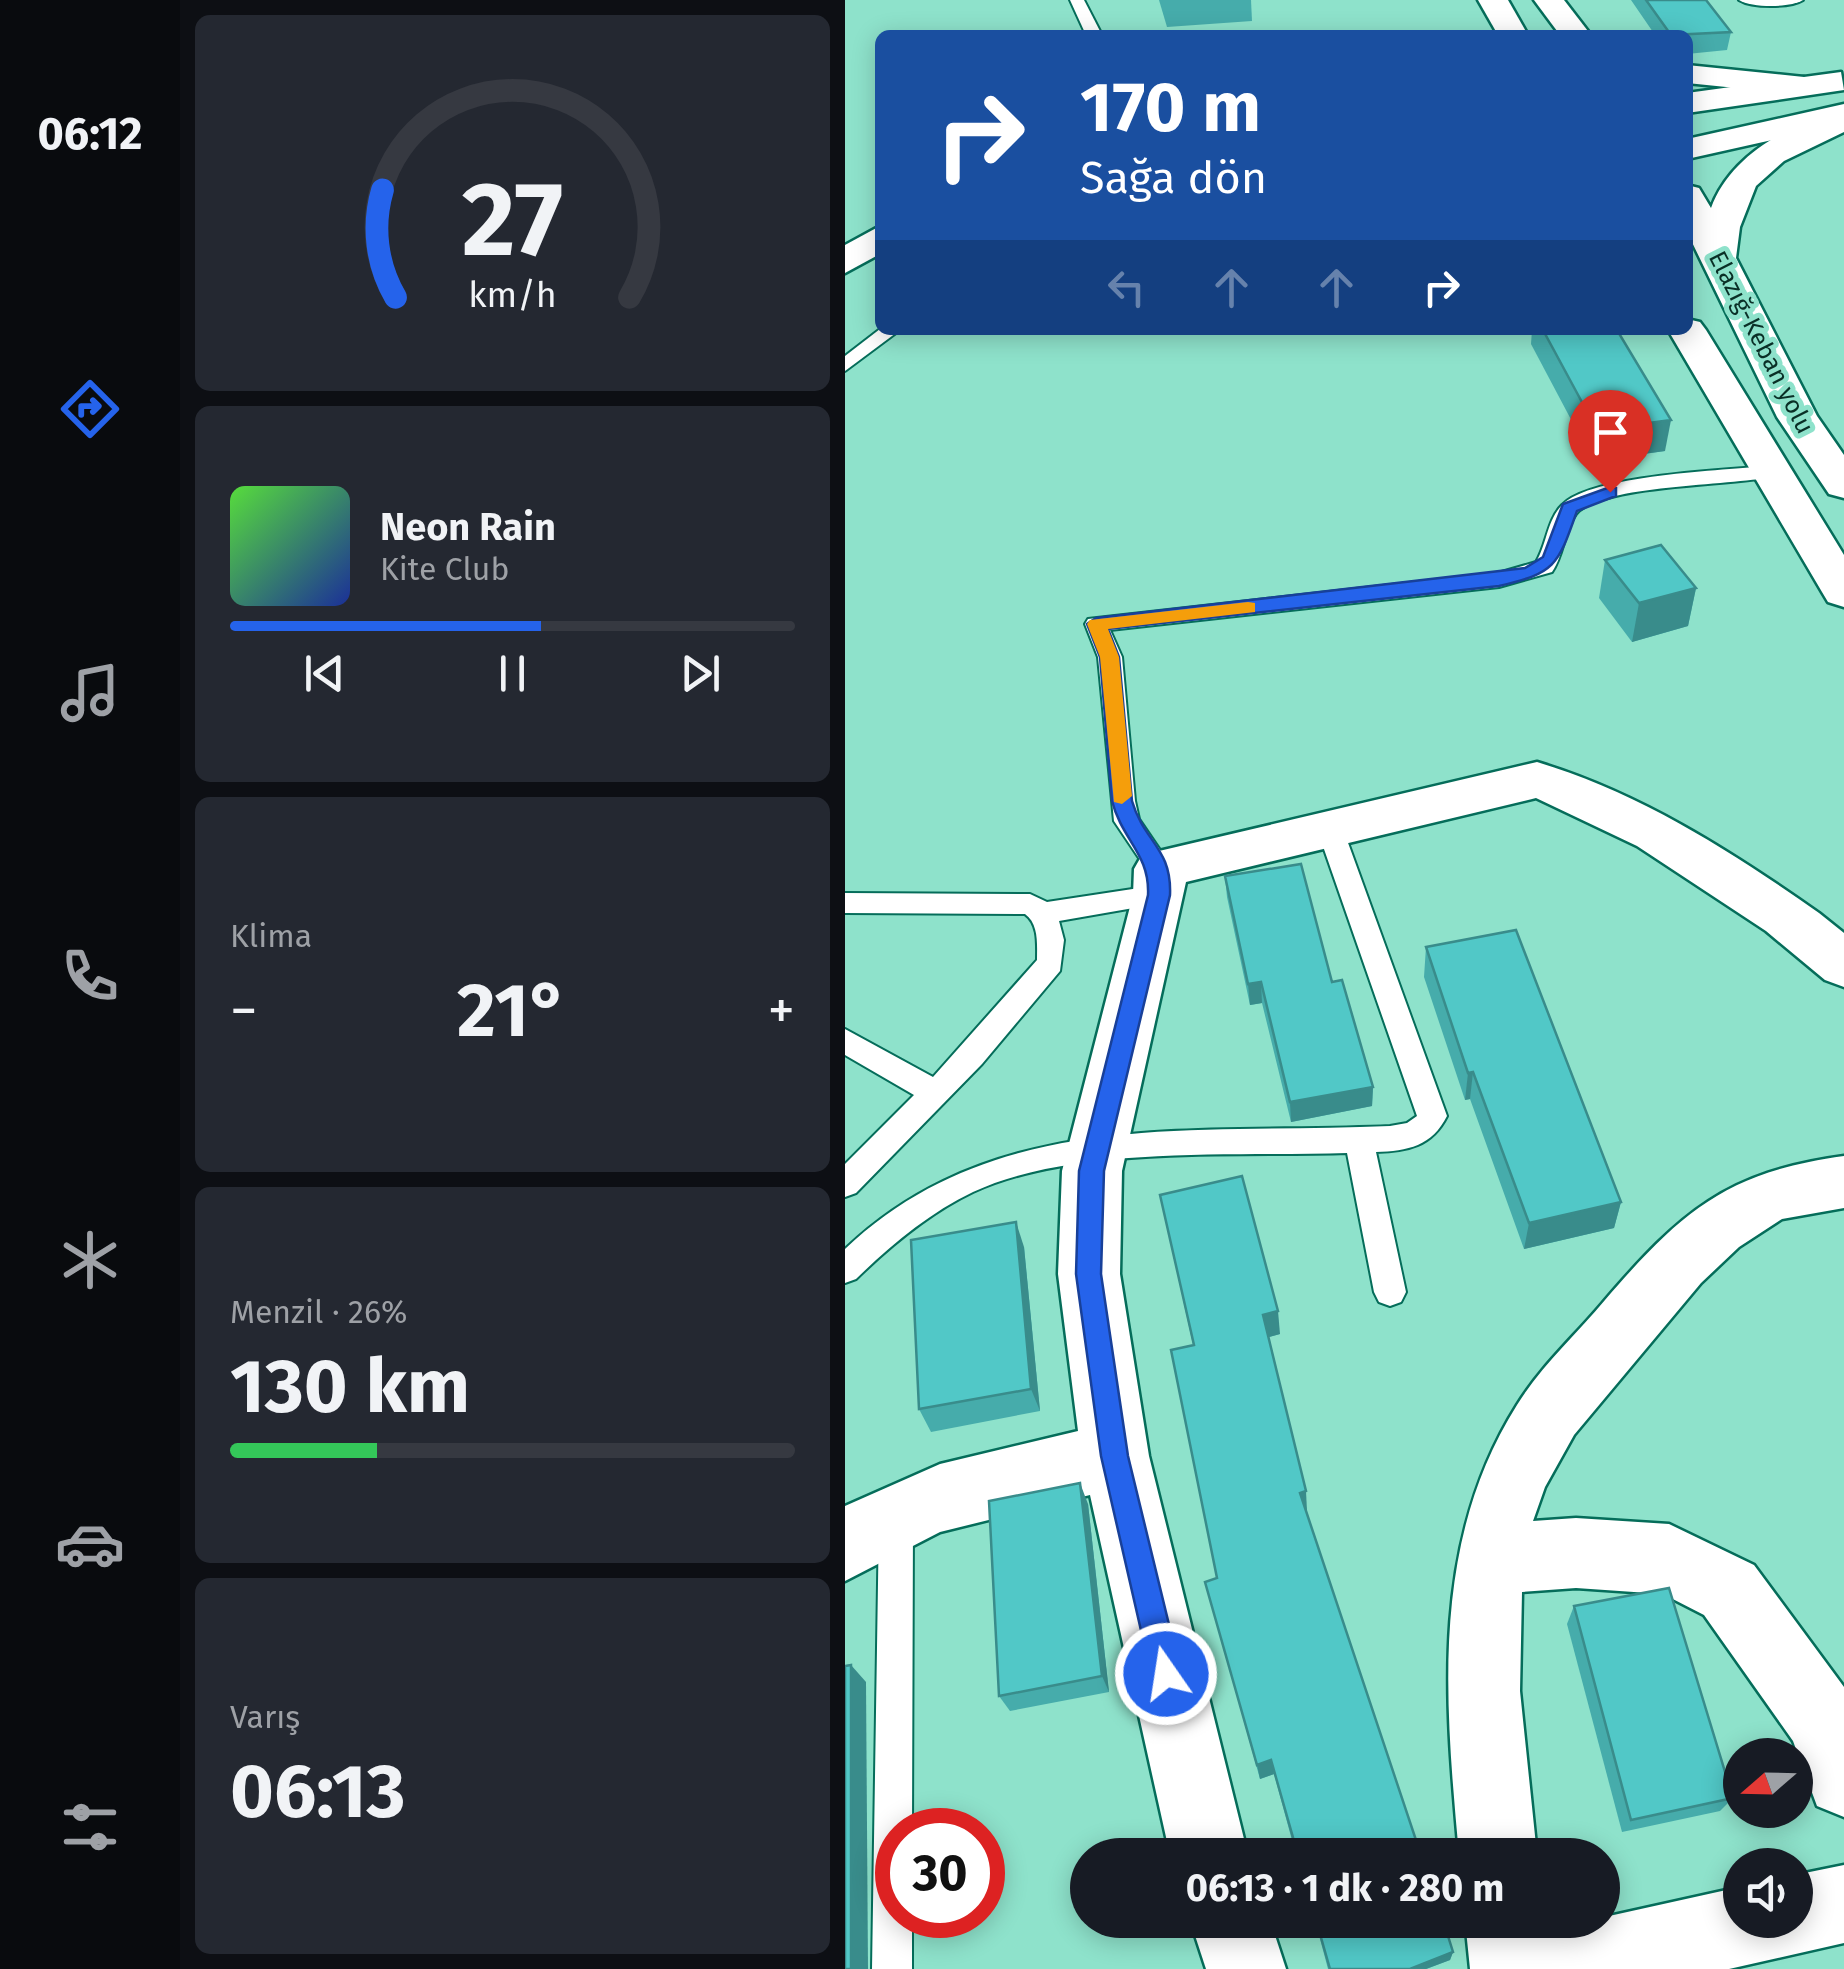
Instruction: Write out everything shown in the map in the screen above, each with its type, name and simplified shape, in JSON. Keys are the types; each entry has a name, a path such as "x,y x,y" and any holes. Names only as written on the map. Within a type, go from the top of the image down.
{"main road":[{"path":"1493,0 1510,30"},
{"path":"1549,0 1572,30"},
{"path":"1693,75 1804,86"},
{"path":"1693,103 1844,81"},
{"path":"1693,148 1844,117"},
{"path":"1718,258 1728,199 1746,174 1759,161 1844,117"},
{"name":"Elazığ-Keban yolu","path":"1693,208 1797,417 1844,485"},
{"path":"845,262 875,241"},
{"path":"845,293 875,272"},
{"name":"Elazığ-Keban yolu","path":"1690,335 1844,592"},
{"path":"1205,1838 1115,1456 1089,1274 1096,1151 1159,882 1329,829 1537,780 1584,794 1635,820 1809,932 1844,965"},
{"path":"1496,1838 1483,1700 1485,1600 1511,1489 1541,1427 1659,1284 1694,1248 1757,1204 1785,1191 1844,1182"},
{"path":"845,1546 896,1513 925,1500 1115,1456"},
{"path":"1492,1559 1577,1553 1669,1559 1729,1590 1822,1719 1844,1779"},
{"path":"1813,1911 1844,1904"},
{"path":"1575,1966 1723,1931"},
{"path":"1236,1938 1246,1969"},
{"path":"1507,1938 1510,1969"}],"lane":[{"path":"1077,0 1092,30"},
{"path":"1745,0 1796,0"},
{"path":"845,365 884,335"},
{"path":"1043,913 1159,882 1127,821 1122,801 1109,657 1096,624 1515,577 1544,568 1551,560 1569,508 1581,500 1610,492 1769,472"},
{"path":"845,1270 944,1192 1005,1167 1096,1151 1359,1140 1413,1135 1426,1128 1432,1116 1329,829"},
{"path":"845,903 1030,904 1043,913 1051,940 1050,963 972,1056 845,1184"},
{"path":"845,1041 934,1092"},
{"path":"1359,1140 1391,1292"},
{"path":"892,1969 896,1513"}],"building":[{"path":"1646,0 1706,0 1731,32 1693,34 1693,30 1667,30"},
{"path":"1546,335 1620,335 1671,420 1597,430"},
{"path":"1661,545 1696,588 1639,603 1605,560"},
{"path":"1301,864 1332,982 1342,980 1373,1087 1290,1102 1261,982 1248,984 1225,876"},
{"path":"1516,930 1621,1202 1529,1223 1473,1072 1468,1073 1426,947"},
{"path":"1242,1176 1278,1311 1263,1315 1306,1491 1300,1493 1415,1838 1293,1838 1271,1760 1257,1765 1205,1582 1217,1578 1171,1350 1194,1345 1160,1195"},
{"path":"1016,1222 1031,1389 919,1409 911,1240"},
{"path":"1080,1483 1102,1676 999,1696 989,1501"},
{"path":"1669,1588 1723,1765 1723,1800 1631,1820 1574,1606"},
{"path":"851,1665 851,1969 845,1969 845,1666"},
{"path":"1321,1938 1449,1938 1453,1952 1410,1969 1330,1969"}],"slow traffic":[{"path":"1122,796 1109,657 1096,624 1248,608"}],"route":[{"path":"1166,1674 1115,1456 1089,1274 1092,1171 1159,895 1160,869 1127,821 1109,657 1096,624 1499,580 1531,573 1551,560 1569,508 1581,500 1610,492"}]}
